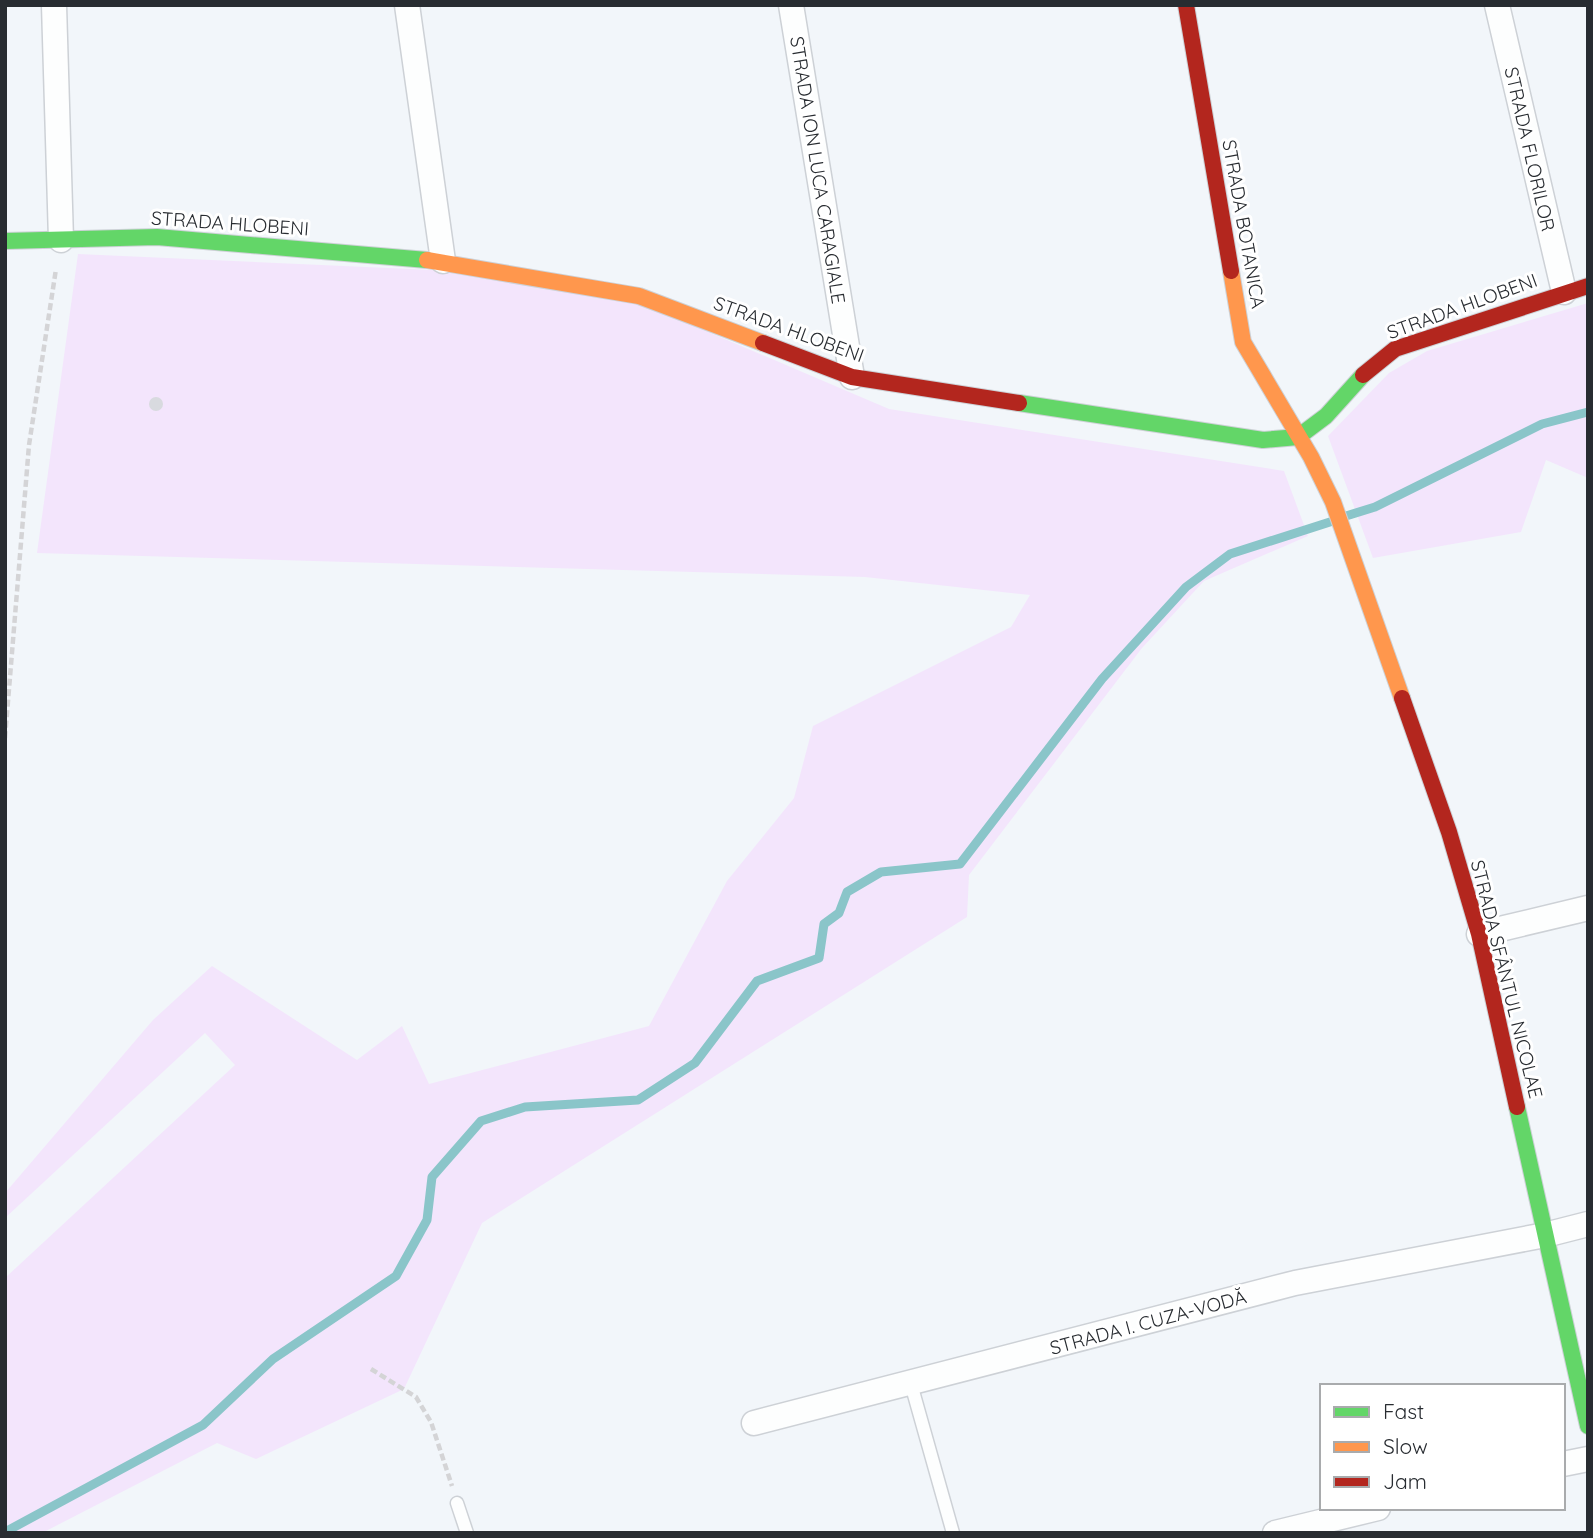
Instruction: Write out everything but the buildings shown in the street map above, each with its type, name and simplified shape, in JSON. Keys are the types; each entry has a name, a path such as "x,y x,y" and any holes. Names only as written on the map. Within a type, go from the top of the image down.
{"street":[{"path":"54,5 61,240"},
{"path":"407,5 443,261"},
{"name":"STRADA ION LUCA CARAGIALE","path":"791,5 852,377"},
{"name":"STRADA BOTANICA","path":"1186,5 1243,342 1298,437"},
{"name":"STRADA FLORILOR","path":"1497,5 1576,289"},
{"name":"STRADA HLOBENI","path":"5,242 157,237 443,261 639,296 852,377 1263,440 1298,437 1326,416 1363,374 1395,349 1576,289"},
{"name":"STRADA SFÂNTUL NICOLAE","path":"1298,437 1333,502 1449,832 1479,934 1588,1426"},
{"path":"1479,934 1588,908"},
{"name":"STRADA I. CUZA-VODĂ","path":"754,1423 1295,1283 1545,1235 1588,1224"},
{"path":"1565,1464 1588,1459"},
{"path":"1275,1533 1370,1510"}],"lane":[{"path":"911,1384 953,1533"},
{"path":"457,1503 467,1533"}],"path":[{"path":"5,738 29,445 61,240"},
{"path":"370,1369 416,1397 431,1422 457,1503"}],"shaded area":[{"path":"78,254 433,270 643,304 889,409 1284,471 1308,536 1204,581 1142,648 969,875 967,917 482,1223 404,1389 256,1459 217,1443 42,1533 5,1533 5,1278 235,1065 205,1033 5,1218 5,1193 153,1020 212,966 357,1060 402,1026 429,1084 649,1026 727,881 794,798 813,726 1011,627 1030,595 865,577 37,553"},
{"path":"1588,303 1588,478 1546,460 1521,532 1373,558 1328,436 1389,373 1427,351"}],"waterway":[{"path":"1346,516 1375,507 1542,424 1588,412"},
{"path":"5,1532 203,1425 273,1359 396,1276 427,1220 432,1177 481,1121 525,1107 638,1100 695,1063 757,981 819,958 824,924 839,913 847,892 881,872 960,864 1102,679 1186,587 1230,554 1333,521"}],"traffic: fast":[{"path":"5,241 157,237 427,260"},
{"path":"1019,403 1263,440 1298,437 1326,416 1363,375"},
{"path":"1517,1107 1588,1426"}],"traffic: slow":[{"path":"427,260 639,296 763,343"},
{"path":"1231,271 1243,342 1311,457 1333,502 1402,698"}],"traffic: jam":[{"path":"1186,5 1231,271"},
{"path":"1363,375 1395,349 1588,286"},
{"path":"763,343 852,377 1019,403"},
{"path":"1402,698 1449,832 1479,934 1517,1107"}]}
